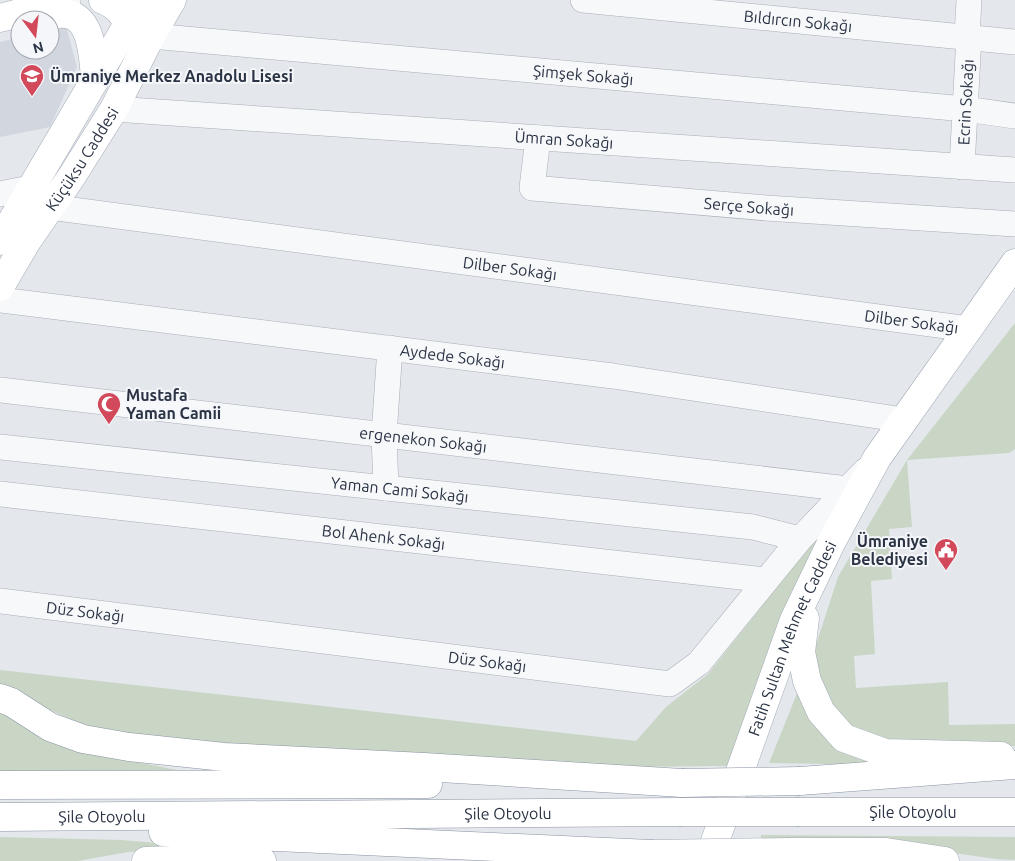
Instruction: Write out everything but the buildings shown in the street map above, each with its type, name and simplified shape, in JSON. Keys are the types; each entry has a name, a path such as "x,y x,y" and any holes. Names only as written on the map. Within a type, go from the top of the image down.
{"main road":[{"path":"0,18 68,0 128,23 151,36"},
{"path":"103,0 118,9 128,23 132,40 133,61 129,79"},
{"path":"128,23 141,23 152,20 160,4"},
{"name":"Küçüksu Caddesi","path":"0,287 27,241 114,108 151,36 160,4"},
{"path":"60,14 70,15 78,19 85,28 90,39 95,78"},
{"name":"Küçüksu Caddesi","path":"0,241 128,23"},
{"name":"Fatih Sultan Mehmet Caddesi","path":"708,861 794,620 832,540 877,458 1015,263"},
{"path":"809,589 801,642 801,652 807,681 821,712 844,738 885,754 1015,756"},
{"path":"0,698 11,702 50,726 83,738 129,747 224,758 424,766 682,782"},
{"path":"800,781 1015,765"},
{"name":"Şile Otoyolu","path":"0,785 800,781 1015,782"},
{"name":"Şile Otoyolu","path":"0,818 680,812 1015,812"},
{"path":"0,818 81,823 134,830 650,854"},
{"path":"536,861 650,854 790,852 886,852 945,861"},
{"path":"819,861 886,852"},
{"path":"146,861 198,859 262,861"}],"street":[{"name":"Bıldırcın Sokağı","path":"583,0 1015,42"},
{"name":"Ecrin Sokağı","path":"962,167 969,0"},
{"name":"Şimşek Sokağı","path":"151,36 965,109 1015,116"},
{"name":"Ümran Sokağı","path":"114,108 1015,170"},
{"name":"Serçe Sokağı","path":"538,138 532,188 766,208 1015,224"},
{"path":"0,194 30,188"},
{"name":"Dilber Sokağı","path":"50,208 969,329"},
{"name":"Aydede Sokağı","path":"0,300 613,376 904,420"},
{"path":"386,488 384,435 390,348"},
{"name":"ergenekon Sokağı","path":"0,390 848,488"},
{"name":"Yaman Cami Sokağı","path":"0,447 753,527 800,539"},
{"name":"Düz Sokağı","path":"0,601 670,684 699,663 800,539 877,458"},
{"name":"Bol Ahenk Sokağı","path":"0,494 766,580"}],"shaded area":[{"name":"Ümraniye Merkez Anadolu Lisesi","path":"66,26 77,67 50,127 0,137 0,42 10,40 10,60 60,60 60,28"}],"green space":[{"path":"1015,323 1015,449 1009,453 907,460"},
{"path":"907,460 912,527 889,529 892,579 871,581 875,654 854,656 856,688 948,682 949,725 1015,724 1015,746 894,743 855,731 833,708 819,684 814,651 838,577"},
{"path":"831,519 727,766 610,767 194,744 96,730 0,688 0,670 636,741 666,707 708,674"},
{"path":"798,691 888,765 769,763"},
{"path":"0,708 87,752 182,771 0,771"},
{"path":"761,835 1015,837 1015,860 890,844 761,846"},
{"path":"0,837 121,840 206,847 128,852 78,861 0,861"}],"place":[{"name":"Ümraniye Merkez Anadolu Lisesi","path":"32,97"},
{"name":"Mustafa Yaman Camii","path":"109,425"},
{"name":"Ümraniye Belediyesi","path":"946,571"}]}
